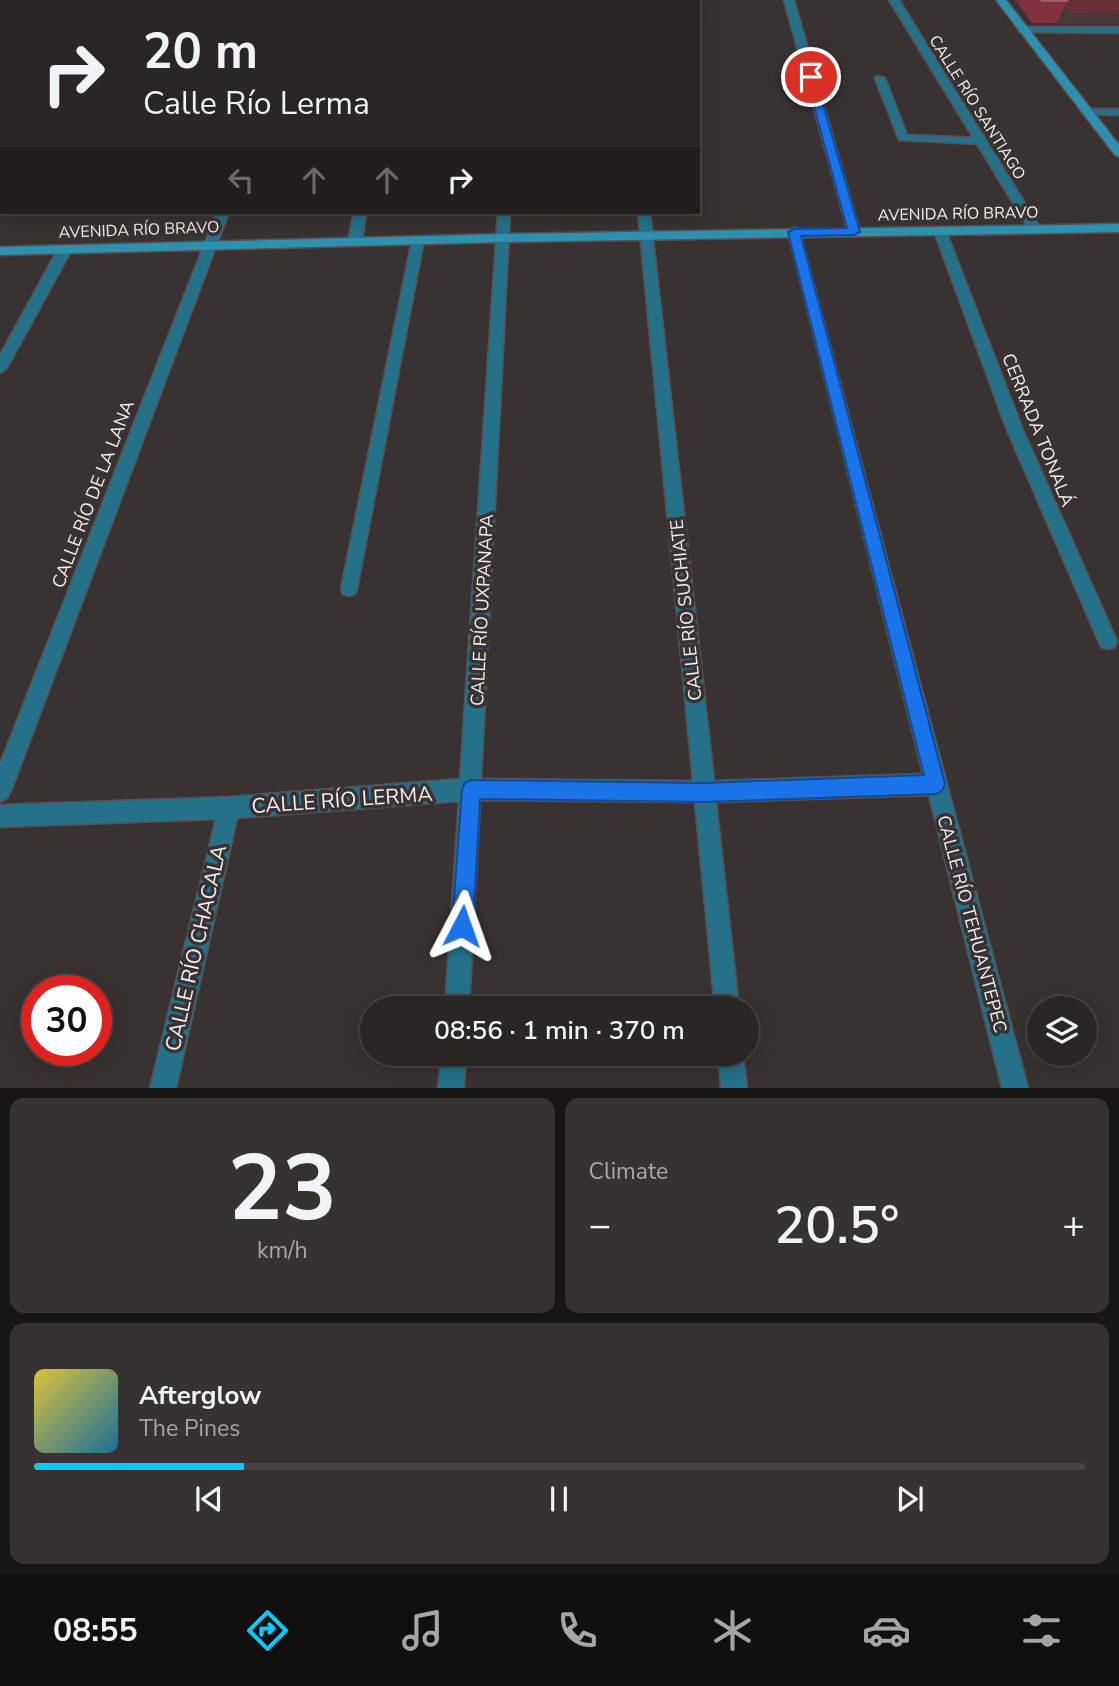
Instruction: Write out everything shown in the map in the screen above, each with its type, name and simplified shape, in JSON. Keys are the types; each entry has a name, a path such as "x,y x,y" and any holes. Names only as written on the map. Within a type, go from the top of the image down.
{"main road":[{"path":"1001,0 1119,153"},
{"name":"AVENIDA RÍO BRAVO","path":"0,251 355,241 1119,228"}],"street":[{"path":"789,0 854,232"},
{"name":"CALLE RÍO SANTIAGO","path":"894,0 1035,229"},
{"path":"1023,30 1119,30"},
{"path":"1087,112 1119,112"},
{"name":"CALLE RÍO DE LA LANA","path":"0,791 222,214"},
{"path":"355,241 360,214"},
{"name":"CALLE RÍO UXPANAPA","path":"458,996 504,214"},
{"name":"CALLE RÍO SUCHIATE","path":"643,214 726,996"},
{"name":"CERRADA TONALÁ","path":"940,231 1015,430 1108,641"},
{"name":"CALLE RÍO TEHUANTEPEC","path":"794,232 1015,1087"},
{"path":"0,368 65,249"},
{"name":"CALLE RÍO LERMA","path":"0,816 229,808 471,789 705,792 936,784"},
{"name":"CALLE RÍO CHACALA","path":"163,1087 229,808"},
{"path":"451,1087 453,1066"},
{"path":"732,1066 734,1087"}],"lane":[{"path":"880,78 903,138 979,141"},
{"path":"349,589 418,240"}],"shaded area":[{"path":"1014,0 1119,0 1119,24 1031,23"},
{"path":"1060,0 1119,0 1119,14 1069,13"}],"route":[{"path":"462,926 471,789 705,792 936,784 794,232 854,232 811,77"}]}
